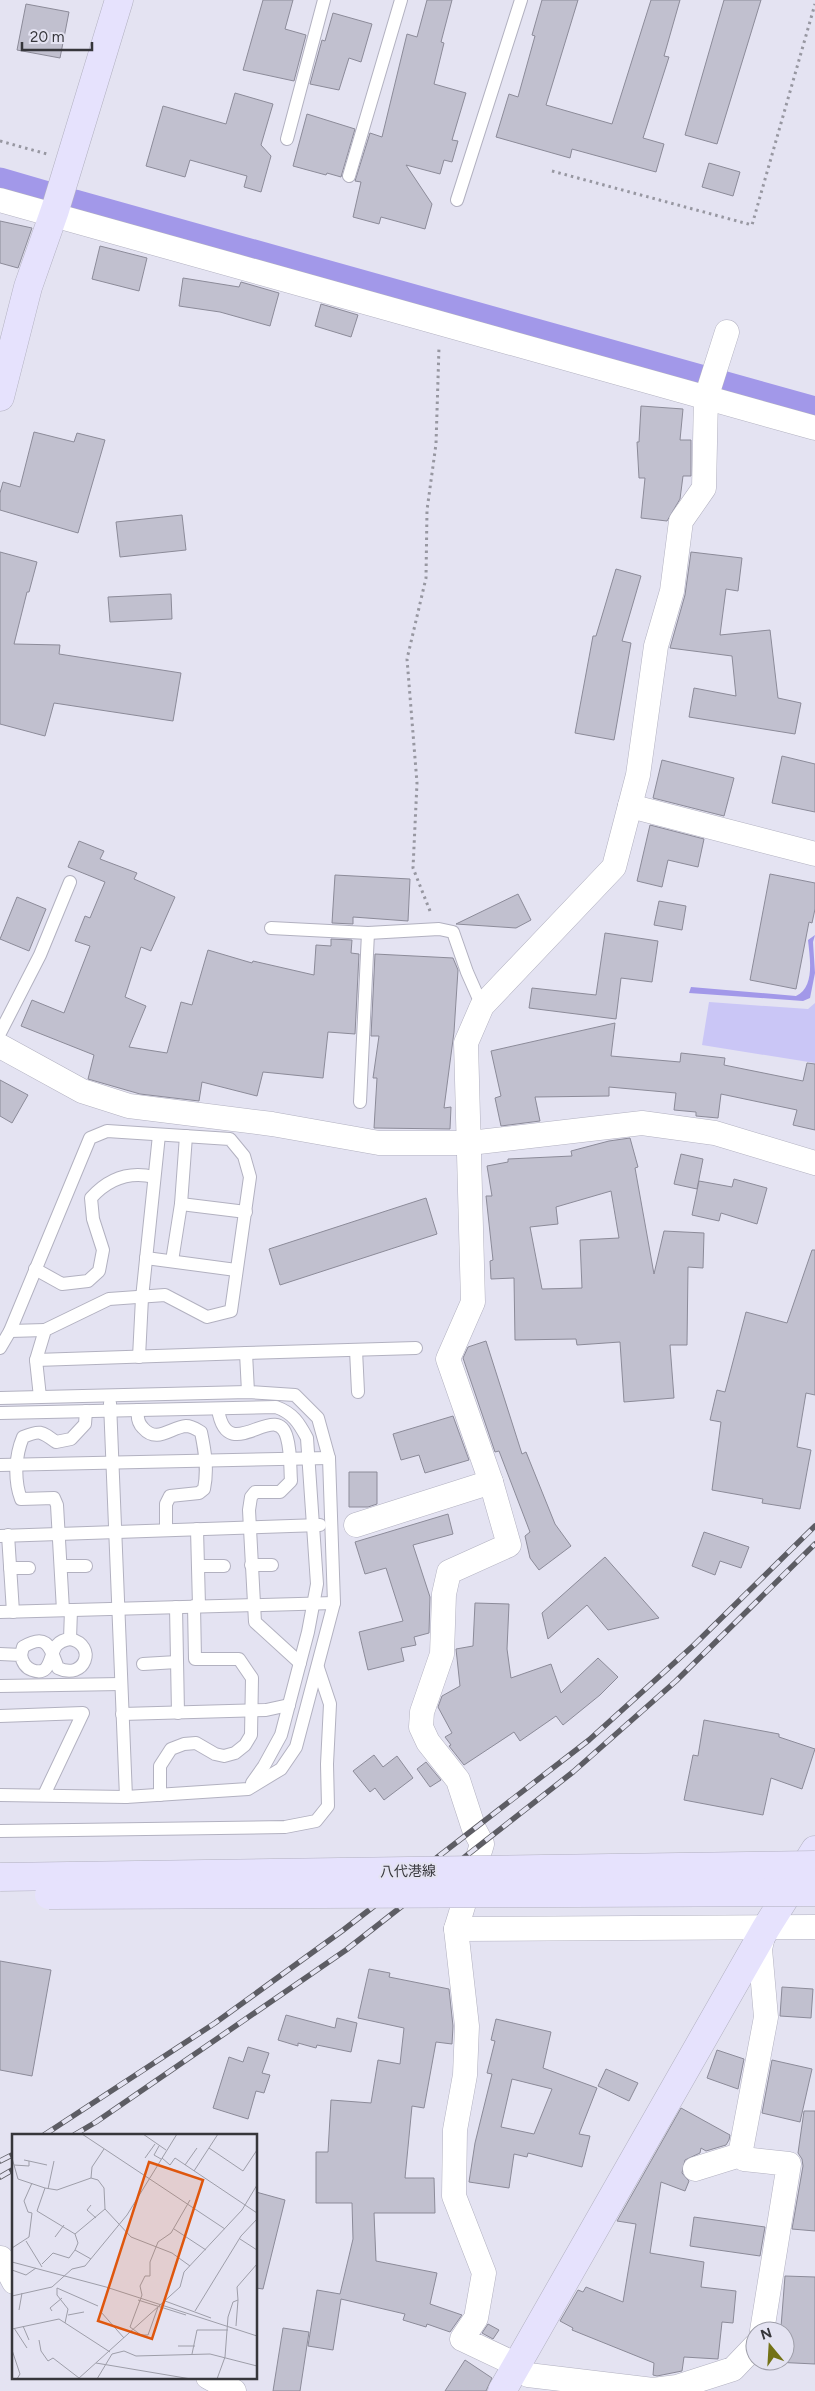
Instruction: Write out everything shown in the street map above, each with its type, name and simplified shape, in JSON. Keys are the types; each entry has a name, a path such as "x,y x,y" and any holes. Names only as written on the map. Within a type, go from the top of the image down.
{"main road":[{"path":"0,397 28,287 53,215 119,0"},
{"path":"502,2391 766,1928 815,1850"},
{"name":"八代港線","path":"0,1877 815,1865"},
{"name":"八代港線","path":"0,1895 815,1892"}],"street":[{"path":"0,200 815,428"},
{"path":"727,332 706,398 704,488 681,521 672,591 656,646 638,775 614,867 482,1006 466,1043 474,1302 448,1359 490,1482 509,1545 449,1572 444,1594 442,1654 422,1712 421,1727 428,1742 458,1780 474,1829 482,1844 456,1929 467,2026 465,2075 456,2130 454,2196 484,2273 476,2318 462,2339 517,2365 528,2375 653,2390 678,2387 733,2370 745,2357"},
{"path":"630,806 815,854"},
{"path":"0,1046 82,1091 129,1106 272,1124 379,1143 470,1144 642,1124 715,1133 815,1163"},
{"path":"356,1525 490,1482"},
{"path":"764,2321 789,2164 744,2160 740,2155 766,2018 760,1949 766,1928"},
{"path":"456,1929 815,1928"},
{"path":"695,2169 740,2155"},
{"path":"1,2258 12,2278"},
{"path":"210,2378 234,2391"}],"lane":[{"path":"287,139 324,0"},
{"path":"349,176 401,0"},
{"path":"457,200 521,0"},
{"path":"0,1033 40,955 70,882"},
{"path":"271,928 368,933 439,929 454,932 467,972 482,1006"},
{"path":"360,1102 368,933"},
{"path":"0,1348 10,1331 90,1138 107,1131 230,1139 244,1156 250,1177 230,1311 208,1317 165,1295 110,1299 45,1330 10,1331"},
{"path":"138,1357 142,1298 159,1135"},
{"path":"172,1261 181,1204 186,1136"},
{"path":"35,1269 62,1284 88,1281 98,1271 103,1250 93,1219 91,1198 102,1185 126,1176 154,1177"},
{"path":"181,1204 246,1212"},
{"path":"146,1258 236,1270"},
{"path":"40,1397 36,1360 45,1330"},
{"path":"36,1360 416,1348"},
{"path":"356,1350 358,1392"},
{"path":"246,1354 248,1392"},
{"path":"0,1398 248,1392 295,1395 318,1418 329,1458 334,1604 296,1747 280,1769 248,1789 126,1797 0,1795 0,1791"},
{"path":"110,1395 126,1797"},
{"path":"0,1413 276,1407 288,1411 299,1423 307,1438 317,1584 300,1663 280,1735 264,1766 248,1789"},
{"path":"218,1409 224,1429 231,1432 243,1435 251,1433 267,1424 273,1424 287,1436 291,1481 280,1492 255,1492 251,1496 249,1527 254,1622 300,1663"},
{"path":"138,1410 137,1417 142,1427 150,1434 158,1436 185,1426 193,1427 201,1432 206,1460 204,1489 199,1493 170,1496 166,1504 166,1530"},
{"path":"70,1639 60,1566 57,1505 54,1498 21,1499 18,1490 18,1450 23,1437 36,1431 45,1433 56,1442 71,1439 85,1424 86,1411"},
{"path":"0,1465 329,1458"},
{"path":"330,1524 4,1535 10,1568 6,1612 176,1606 334,1604"},
{"path":"160,1795 160,1766 171,1748 196,1743 215,1754 224,1756 235,1753 245,1745 251,1735 252,1678 239,1659 196,1659 197,1529"},
{"path":"252,1566 272,1565"},
{"path":"60,1566 86,1566"},
{"path":"198,1566 224,1566"},
{"path":"10,1568 29,1568"},
{"path":"176,1606 178,1713"},
{"path":"53,1655 50,1647 43,1641 35,1640 24,1647 21,1655 23,1663 30,1670 39,1671 46,1668 53,1655 55,1647 62,1641 77,1640 84,1646 86,1654 85,1662 76,1671 66,1672 58,1668 53,1655"},
{"path":"0,1654 21,1655"},
{"path":"142,1664 177,1662"},
{"path":"0,1830 285,1827 316,1821 328,1806 327,1757 330,1704 318,1668"},
{"path":"0,1686 121,1684"},
{"path":"122,1714 251,1711 289,1705"},
{"path":"0,1716 83,1713 44,1796"}],"path":[{"path":"552,171 752,226 815,4"},
{"path":"0,142 70,160"},
{"path":"439,929 425,903 413,868 417,783 407,659 426,578 427,510 436,444 440,324"}],"shaded area":[{"path":"815,935 813,942 815,973 810,998 803,1001 689,993 691,987 796,996 802,992 809,979 808,940"},
{"path":"709,1002 808,1009 815,1003 815,1063 702,1045"}],"building":[{"path":"263,0 293,0 285,29 306,35 294,81 243,70"},
{"path":"427,0 452,0 441,42 444,43 434,84 466,93 452,140 458,141 452,162 444,160 440,174 406,165 432,204 425,229 381,217 379,224 353,217 361,182 355,181 370,133 382,137 407,34 417,37"},
{"path":"542,0 578,0 546,105 612,124 651,0 680,0 664,56 669,57 643,138 664,144 656,172 572,149 570,158 496,137 509,94 518,97 535,36 532,35"},
{"path":"724,0 761,0 717,144 685,135"},
{"path":"26,4 69,12 60,58 17,50"},
{"path":"333,13 372,24 361,62 349,58 339,90 310,84 322,40 325,41"},
{"path":"235,93 273,104 261,145 271,156 261,192 244,187 247,176 190,160 185,177 146,166 163,106 226,124"},
{"path":"307,114 355,129 341,177 293,166"},
{"path":"709,163 740,172 733,196 702,187"},
{"path":"0,221 32,228 18,268 0,263"},
{"path":"100,246 147,258 139,291 92,279"},
{"path":"183,278 239,287 241,282 279,293 270,326 220,312 179,306"},
{"path":"321,304 358,315 351,337 315,326"},
{"path":"641,406 683,409 680,440 691,440 691,476 683,476 680,499 667,521 641,518 645,478 639,478 637,442 639,442"},
{"path":"34,432 74,442 77,433 105,440 78,533 0,510 0,493 3,482 20,487"},
{"path":"182,515 186,550 120,557 116,522"},
{"path":"0,552 37,562 29,592 27,592 14,644 60,645 59,654 181,673 173,721 54,703 45,736 0,724"},
{"path":"691,552 742,558 738,591 726,589 720,635 770,630 778,698 801,703 795,734 689,717 694,688 736,696 732,656 670,648 685,595"},
{"path":"616,569 641,576 622,641 631,643 614,740 575,733 593,636 596,636"},
{"path":"171,594 172,619 110,622 108,597"},
{"path":"782,756 815,764 815,812 772,803"},
{"path":"662,760 734,778 724,816 653,798"},
{"path":"650,825 704,839 698,867 668,860 662,887 637,881"},
{"path":"79,841 104,851 100,859 137,873 134,879 175,897 151,951 141,947 125,997 146,1006 129,1047 167,1053 181,1002 192,1005 208,950 252,963 253,961 314,975 316,945 331,946 331,939 352,940 351,953 359,954 355,1034 328,1032 323,1078 263,1072 257,1096 202,1082 199,1101 140,1094 88,1079 94,1055 21,1026 32,1000 64,1013 90,946 75,941 85,916 90,918 105,882 68,867"},
{"path":"770,874 815,883 815,909 812,923 809,922 796,989 750,980"},
{"path":"335,875 410,879 408,921 353,917 353,924 332,923"},
{"path":"518,894 531,920 516,928 456,924"},
{"path":"17,897 46,909 29,951 0,939"},
{"path":"659,901 686,906 682,930 654,925"},
{"path":"605,933 658,941 652,982 621,978 616,1019 529,1008 532,988 596,995"},
{"path":"375,954 453,958 458,970 454,1032 444,1108 451,1107 450,1129 374,1128 377,1078 373,1078 379,1036 371,1036"},
{"path":"615,1023 611,1056 680,1062 681,1053 725,1058 724,1065 803,1081 807,1063 815,1064 815,1130 793,1125 797,1110 721,1094 718,1118 696,1116 696,1112 674,1110 676,1093 609,1087 609,1096 535,1097 540,1121 501,1126 495,1098 501,1096 491,1051"},
{"path":"0,1080 28,1095 12,1123 0,1116"},
{"path":"630,1138 638,1167 635,1168 654,1274 664,1231 704,1233 703,1268 688,1267 687,1345 670,1345 674,1398 624,1402 620,1342 577,1345 576,1339 515,1340 514,1278 491,1279 490,1261 493,1260 486,1196 492,1196 487,1166 508,1162 508,1159 572,1156 571,1151 609,1141","holes":["611,1191 619,1238 580,1240 582,1288 542,1289 530,1227 558,1224 556,1207"]},
{"path":"681,1154 703,1159 697,1189 674,1184"},
{"path":"734,1179 767,1188 757,1224 721,1213 719,1221 692,1215 699,1181 732,1187"},
{"path":"426,1198 437,1234 280,1285 269,1249"},
{"path":"812,1250 815,1250 815,1395 806,1393 797,1447 811,1450 800,1509 762,1503 763,1499 712,1490 721,1422 710,1420 717,1390 725,1392 746,1312 787,1323"},
{"path":"486,1341 522,1454 526,1452 555,1524 571,1546 539,1570 530,1558 525,1536 530,1532 499,1451 495,1452 463,1358 468,1347"},
{"path":"453,1416 469,1460 425,1473 419,1455 401,1460 393,1434"},
{"path":"349,1472 377,1472 377,1504 368,1507 349,1507"},
{"path":"448,1514 453,1534 413,1545 430,1597 429,1633 414,1637 416,1645 401,1648 404,1661 368,1670 359,1632 403,1621 386,1568 365,1574 355,1542"},
{"path":"704,1532 749,1547 741,1568 720,1561 715,1575 692,1566"},
{"path":"605,1557 659,1618 608,1630 587,1605 548,1639 542,1613"},
{"path":"475,1603 509,1604 507,1649 511,1678 551,1664 561,1693 598,1658 618,1677 600,1695 563,1725 556,1716 520,1741 514,1732 464,1765 449,1746 451,1745 445,1737 452,1733 438,1707 442,1696 460,1686 456,1649 473,1646"},
{"path":"704,1720 779,1734 779,1737 815,1749 802,1789 771,1778 763,1815 684,1800 693,1755 698,1756"},
{"path":"374,1755 383,1767 397,1756 413,1778 384,1800 375,1788 370,1792 353,1771"},
{"path":"426,1762 441,1780 430,1787 417,1769"},
{"path":"0,1961 51,1970 32,2076 0,2070"},
{"path":"369,1969 390,1973 389,1977 449,1989 453,2026 452,2044 436,2042 424,2108 412,2106 405,2178 434,2178 435,2213 374,2213 376,2261 437,2273 430,2304 462,2315 450,2332 427,2324 426,2327 403,2320 405,2314 341,2299 333,2350 308,2346 317,2290 340,2294 353,2239 352,2203 316,2203 316,2152 328,2152 331,2100 371,2103 378,2060 400,2064 404,2028 358,2018"},
{"path":"782,1987 813,1989 811,2018 780,2016"},
{"path":"286,2015 335,2028 337,2018 357,2023 351,2052 317,2045 316,2048 298,2043 298,2046 278,2040"},
{"path":"496,2019 551,2032 543,2068 597,2088 579,2134 590,2136 582,2167 528,2153 527,2157 514,2154 509,2188 469,2182 475,2143 492,2074 487,2073 495,2041 491,2040","holes":["512,2079 552,2089 534,2134 501,2127"]},
{"path":"248,2047 269,2053 262,2073 270,2075 264,2093 256,2091 248,2119 213,2108 229,2057 243,2062"},
{"path":"717,2050 744,2059 738,2089 707,2078"},
{"path":"772,2060 812,2069 800,2122 762,2113"},
{"path":"606,2069 638,2083 629,2101 598,2086"},
{"path":"681,2108 730,2135 729,2140 726,2145 706,2151 701,2148 700,2153 685,2160 682,2173 689,2181 685,2191 661,2182 650,2253 704,2262 701,2287 736,2291 733,2323 722,2322 718,2359 684,2357 682,2371 657,2376 653,2375 654,2363 572,2330 573,2328 560,2321 578,2290 583,2292 586,2287 623,2302 636,2224 617,2221"},
{"path":"804,2111 815,2111 815,2231 792,2229 803,2166 802,2159 798,2153"},
{"path":"258,2193 285,2200 263,2289 258,2288"},
{"path":"694,2217 765,2227 760,2256 690,2246"},
{"path":"785,2276 815,2277 815,2364 795,2363 795,2321 781,2321"},
{"path":"488,2324 499,2330 493,2339 482,2333"},
{"path":"283,2328 309,2332 300,2391 273,2391"},
{"path":"465,2360 492,2378 486,2391 445,2391"}],"waterway":[{"path":"0,180 48,194"},
{"path":"75,202 815,409"}],"railway":[{"path":"46,2134 215,2023 342,1931 589,1740 694,1645 815,1526"},
{"path":"76,2134 96,2122 346,1950 573,1772 676,1681 815,1544"},
{"path":"0,2161 12,2155"},
{"path":"0,2177 12,2170"}]}
